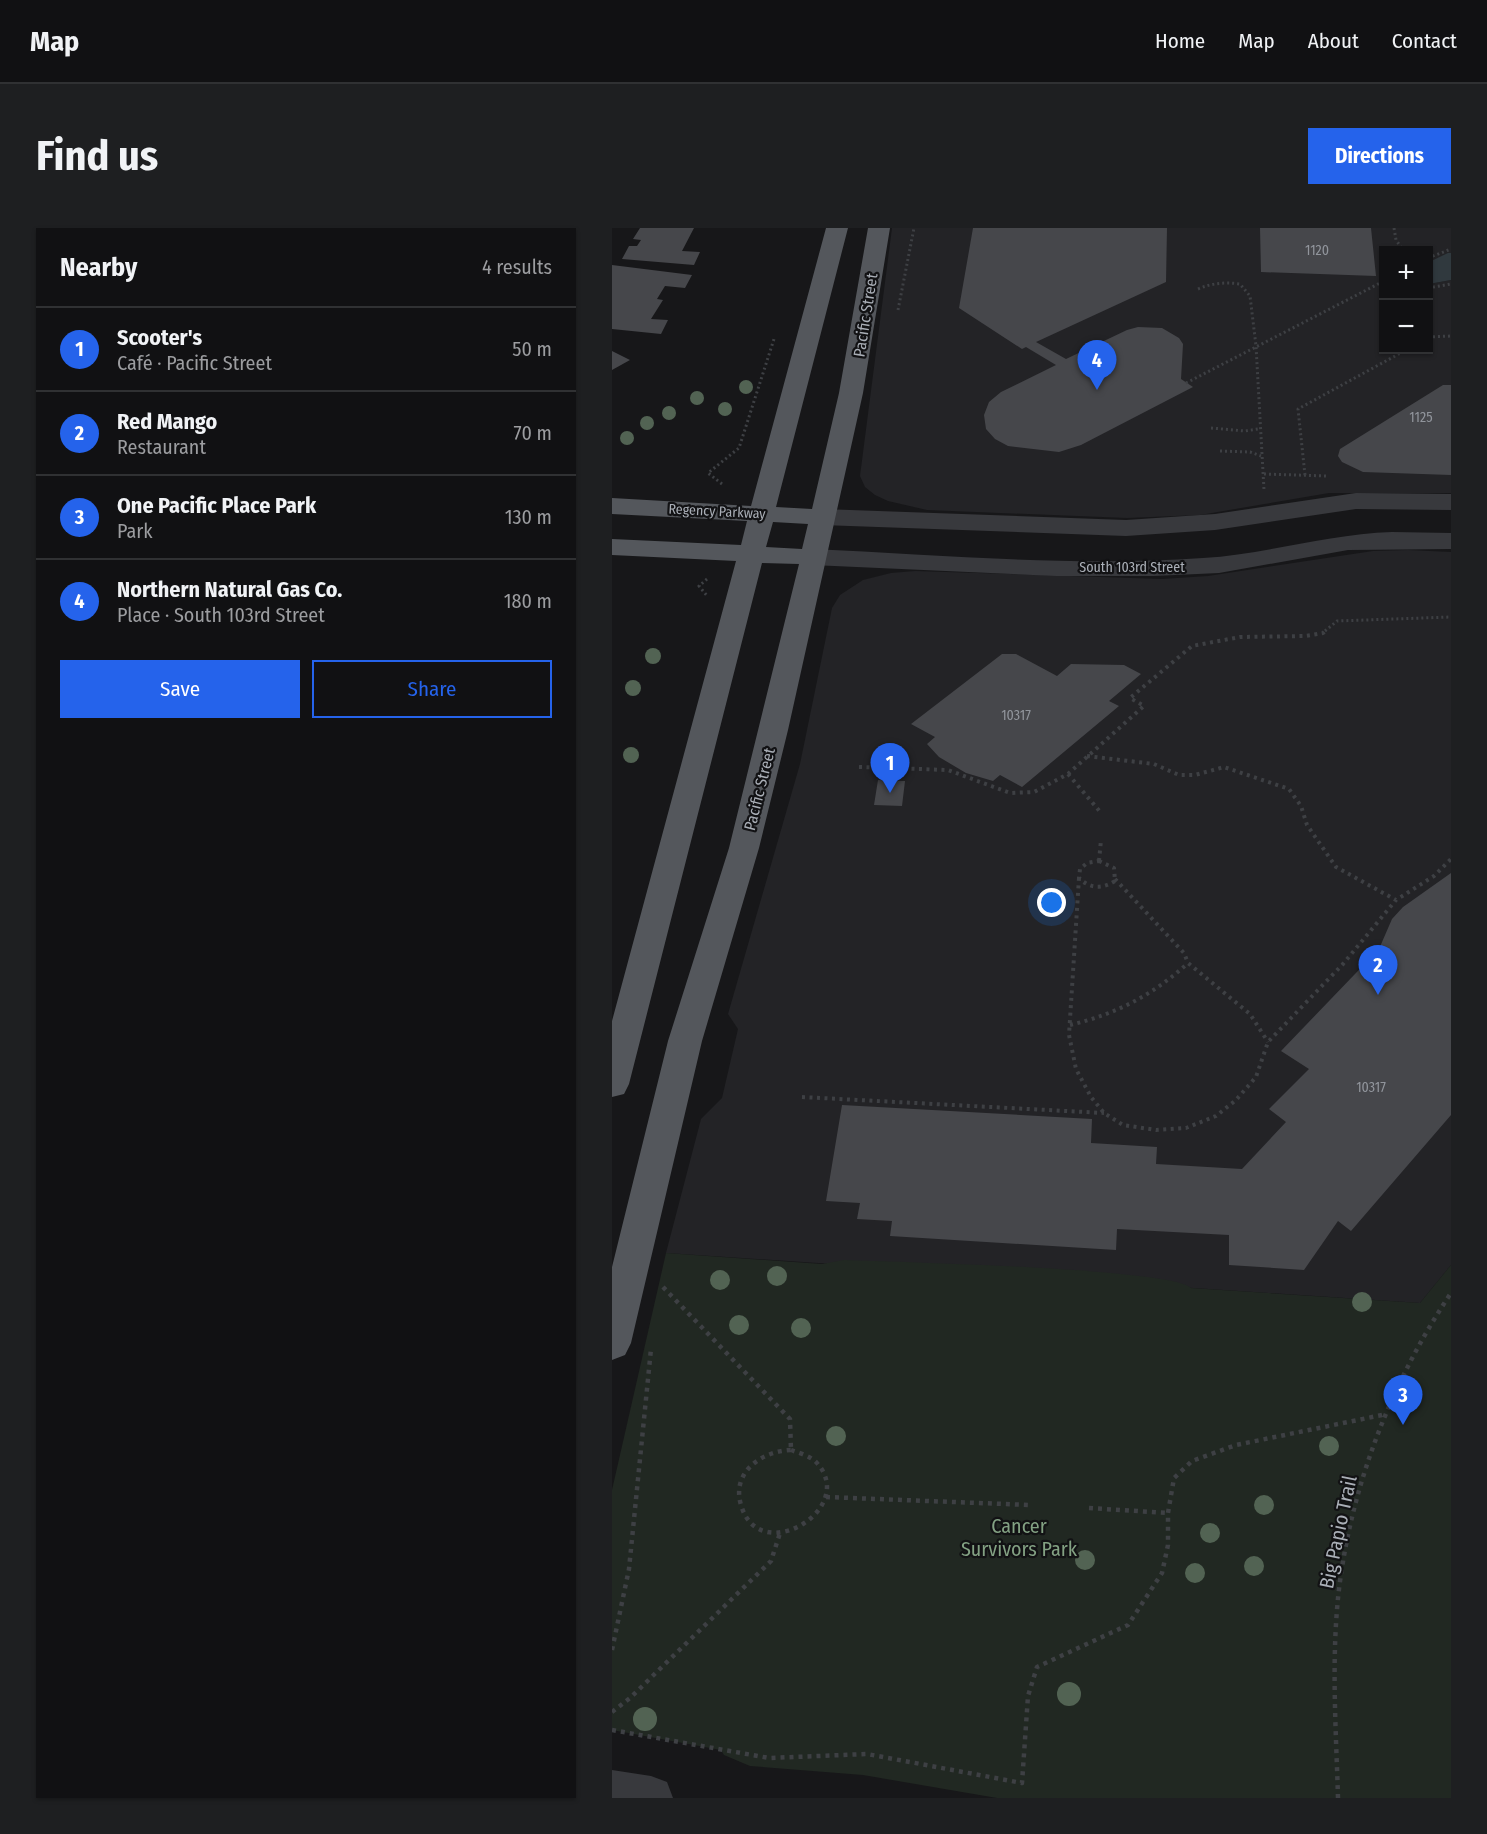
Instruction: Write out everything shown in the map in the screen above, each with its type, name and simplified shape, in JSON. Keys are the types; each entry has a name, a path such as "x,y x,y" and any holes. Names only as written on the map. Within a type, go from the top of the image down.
{"main road":[{"path":"612,1084 837,228"},
{"name":"Pacific Street","path":"612,1343 685,1041 758,794 851,393 879,228"},
{"name":"Regency Parkway","path":"612,506 822,517"},
{"path":"612,547 812,557"}],"street":[{"path":"822,517 1160,527 1215,522 1356,501 1451,502"},
{"name":"South 103rd Street","path":"812,557 1166,568 1245,560 1333,544 1374,540 1451,541"},
{"path":"612,1792 651,1798"}],"path":[{"path":"1394,228 1396,240 1400,246"},
{"path":"1433,256 1451,249"},
{"path":"1198,289 1212,282 1225,281 1240,284 1246,288 1250,296 1256,346 1258,429 1264,474 1305,476 1298,408 1399,354"},
{"path":"1186,382 1379,283"},
{"path":"1433,287 1451,284"},
{"path":"723,485 708,473 739,448 778,331"},
{"path":"1433,338 1451,336"},
{"path":"1211,428 1245,431 1258,429"},
{"path":"1220,451 1250,452 1261,456"},
{"path":"699,586 709,578"},
{"path":"859,767 948,770 1010,793 1034,792 1068,774 1144,706 1130,698 1192,646 1240,637 1305,636 1323,633 1337,621 1451,617"},
{"path":"1087,756 1154,764 1179,775 1195,775 1224,767 1289,789 1301,806 1307,825 1336,867 1396,900"},
{"path":"1068,774 1102,814"},
{"path":"1099,861 1101,840"},
{"path":"1268,1042 1250,1014 1188,963 1184,953 1115,879 1114,868 1099,861 1083,865 1079,878 1069,1035 1076,1068 1090,1097 1104,1113 1123,1125 1156,1130 1186,1128 1216,1116 1236,1100 1256,1077 1268,1042 1343,964 1396,900 1434,876 1451,859"},
{"path":"1079,878 1086,885 1099,888 1110,885 1115,879"},
{"path":"1070,1025 1104,1018 1152,995 1188,963"},
{"path":"802,1097 1104,1113"},
{"path":"660,1298 663,1287 790,1419 791,1450"},
{"name":"Big Papio Trail","path":"1338,1798 1335,1660 1340,1586 1354,1513 1387,1414 1418,1347 1434,1317 1451,1293"},
{"path":"612,1650 629,1569 641,1461 647,1366 652,1344"},
{"path":"612,1730 769,1758 867,1754 1022,1784 1028,1696 1037,1666 1128,1625 1162,1573 1168,1545 1168,1513 1174,1478 1192,1461 1236,1445 1387,1414"},
{"path":"791,1450 804,1453 816,1461 824,1472 826,1497 819,1512 809,1523 780,1533 756,1526 746,1517 739,1504 738,1490 748,1468 760,1457 775,1451 791,1450"},
{"path":"826,1497 1030,1505"},
{"path":"1089,1508 1168,1513"},
{"path":"612,1712 630,1698 771,1562 780,1533"}],"shaded area":[{"path":"892,228 1451,228 1451,253 1433,260 1433,246 1379,246 1379,354 1433,354 1433,283 1451,280 1451,493 1329,493 1200,515 1127,518 927,510 888,501 875,495 865,487 860,476"},
{"path":"1451,253 1451,280 1433,283 1433,260"},
{"path":"1373,551 1451,552 1451,1265 1420,1303 666,1253 701,1119 722,1098 738,1029 728,1014 800,764 832,608 840,595 863,580 891,573 915,571 1162,579 1208,576"}],"green space":[{"name":"Cancer Survivors Park","path":"666,1253 822,1264 844,1260 1028,1267 1135,1275 1172,1281 1191,1288 1420,1303 1451,1265 1451,1798 997,1798 863,1775 750,1766 724,1755 721,1750 612,1730 612,1490"}],"building":[{"path":"640,228 694,228 682,251 700,252 694,265 622,259 629,246 637,246 641,240 633,239"},
{"path":"973,228 1167,228 1166,282 1036,342 1066,359 1127,330 1138,327 1162,328 1179,338 1183,344 1181,379 1193,387 1081,445 1059,452 1008,446 995,439 986,429 984,415 989,402 1001,392 1056,365 1026,347 1022,349 959,308"},
{"path":"1260,228 1371,228 1376,276 1261,272"},
{"path":"612,265 692,275 685,288 665,286 657,299 663,300 651,319 668,320 661,334 612,329"},
{"path":"612,351 630,360 612,370"},
{"path":"1443,385 1451,385 1451,475 1363,472 1342,462 1338,456 1340,449"},
{"path":"1002,654 1016,654 1057,676 1071,664 1124,665 1141,674 1109,701 1119,706 1022,787 1000,775 993,781 966,773 939,757 927,744 935,737 911,724"},
{"path":"878,780 905,781 902,806 874,805"},
{"path":"1451,873 1451,1115 1351,1231 1338,1221 1304,1270 1229,1265 1229,1235 1117,1229 1116,1250 890,1236 892,1221 857,1219 860,1203 826,1201 842,1105 1092,1119 1091,1143 1157,1147 1156,1164 1242,1169 1286,1122 1269,1109 1309,1069 1281,1051 1379,949 1392,919 1403,907"}],"place":[{"name":"Northern Natural Gas Co.","path":"1097,390"},
{"name":"Scooter's","path":"890,793"},
{"name":"Red Mango","path":"1378,995"},
{"name":"One Pacific Place Park","path":"1403,1425"}]}
